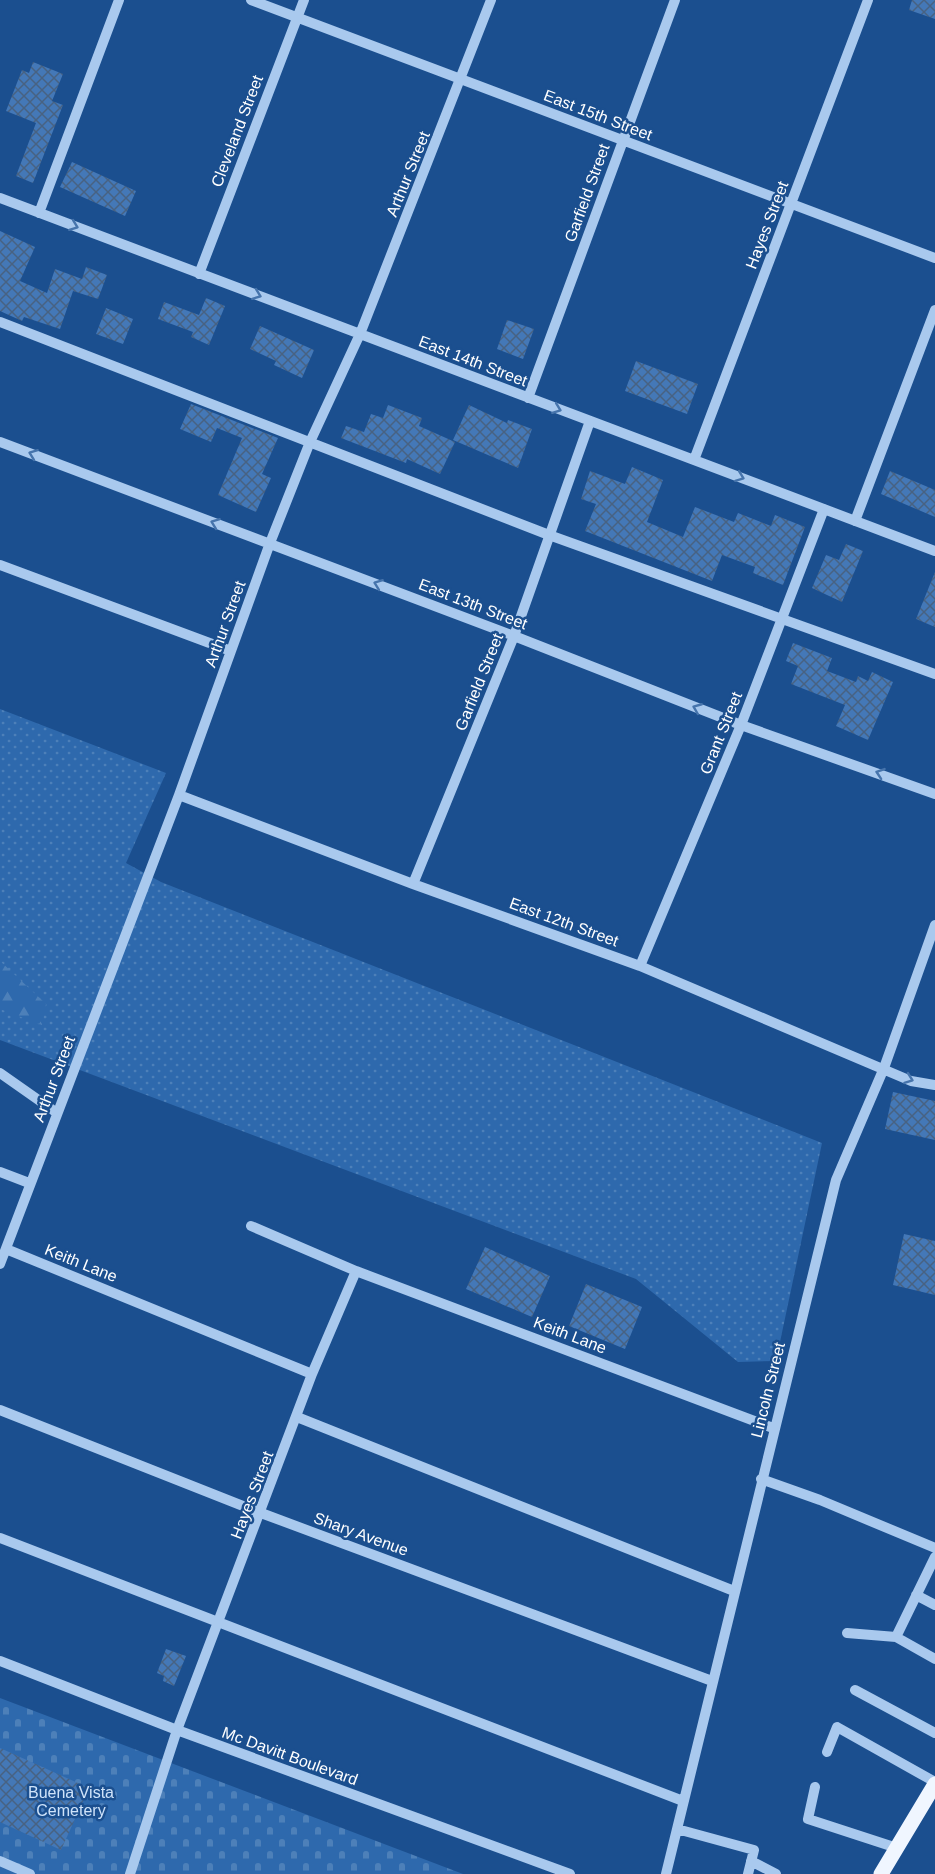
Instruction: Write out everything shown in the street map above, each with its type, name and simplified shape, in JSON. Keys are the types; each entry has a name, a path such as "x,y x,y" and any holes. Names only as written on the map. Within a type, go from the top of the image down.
{"main road":[{"path":"881,1874 935,1783"}],"street":[{"path":"39,213 119,0"},
{"name":"East 15th Street","path":"251,0 935,258"},
{"name":"Cleveland Street","path":"199,274 304,0"},
{"name":"Arthur Street","path":"0,1264 179,795 270,543 310,442 360,334 491,0"},
{"name":"Garfield Street","path":"528,398 675,0"},
{"name":"Hayes Street","path":"694,460 868,0"},
{"name":"East 14th Street","path":"0,198 935,551"},
{"path":"855,521 935,310"},
{"path":"0,322 549,535 935,674"},
{"name":"Garfield Street","path":"413,884 514,636 590,421"},
{"name":"East 13th Street","path":"0,442 514,636 741,725 935,794"},
{"name":"Grant Street","path":"640,966 741,725 825,510"},
{"path":"0,565 231,651"},
{"name":"East 12th Street","path":"179,795 413,884 640,966 911,1081 935,1085"},
{"name":"Lincoln Street","path":"666,1874 836,1180 884,1068 935,924"},
{"path":"0,1073 57,1113"},
{"path":"0,1172 29,1183"},
{"name":"Keith Lane","path":"251,1226 356,1271 774,1428"},
{"name":"Keith Lane","path":"6,1249 312,1374"},
{"name":"Hayes Street","path":"130,1874 177,1730 312,1374 356,1271"},
{"name":"Shary Avenue","path":"0,1410 261,1513 712,1681"},
{"path":"297,1417 734,1591"},
{"path":"761,1479 820,1500 935,1548"},
{"path":"0,1538 683,1801"},
{"path":"896,1637 935,1557"},
{"path":"916,1595 935,1605"},
{"path":"847,1633 896,1637 935,1659"},
{"name":"Mc Davitt Boulevard","path":"0,1661 177,1730 570,1874"},
{"path":"855,1690 935,1733"},
{"path":"827,1752 837,1727 935,1783"},
{"path":"815,1787 808,1819 897,1848"},
{"path":"677,1828 754,1850 748,1874"},
{"path":"0,1861 30,1874"},
{"path":"751,1861 776,1874"}],"green space":[{"path":"0,709 166,773 126,863 161,882 822,1143 776,1361 738,1362 636,1279 0,1040"},
{"path":"0,961 46,1004 42,1025 0,1009"},
{"name":"Buena Vista Cemetery","path":"0,1698 463,1874 0,1874"}],"building":[{"path":"912,0 935,0 935,19 909,10"},
{"path":"33,62 63,74 52,101 63,105 33,183 16,176 36,123 6,111 22,70 29,73"},
{"path":"72,162 136,191 125,216 60,187"},
{"path":"0,231 35,247 20,281 47,293 55,269 82,279 86,267 107,275 98,299 73,291 60,329 24,317 22,321 0,311"},
{"path":"206,298 225,306 209,345 191,337 193,332 158,319 164,302 199,315"},
{"path":"106,308 133,319 123,344 96,334"},
{"path":"507,320 534,329 523,359 497,349"},
{"path":"260,326 314,350 302,378 274,365 276,361 250,349"},
{"path":"636,361 698,384 687,414 625,391"},
{"path":"191,404 278,438 262,474 271,478 256,512 218,495 242,438 217,428 211,442 180,429"},
{"path":"388,405 422,418 419,426 455,442 440,474 407,459 406,463 341,438 346,426 364,432 371,414 383,418"},
{"path":"469,405 507,423 508,420 532,429 518,468 453,440"},
{"path":"632,467 663,480 647,522 683,537 695,507 734,522 738,513 771,526 775,515 805,527 783,585 753,573 755,567 722,555 712,581 585,531 596,504 581,499 590,471 625,484"},
{"path":"890,471 935,490 935,517 881,494"},
{"path":"846,544 863,551 842,602 812,588 826,555 839,560"},
{"path":"935,572 935,627 916,619"},
{"path":"793,643 832,658 827,671 856,682 858,676 868,681 872,672 893,682 868,740 836,726 845,705 791,684 798,666 786,661"},
{"path":"893,1092 935,1101 935,1140 885,1129"},
{"path":"904,1234 935,1241 935,1295 893,1285"},
{"path":"485,1247 550,1276 532,1317 466,1289"},
{"path":"586,1284 642,1307 625,1349 569,1326"},
{"path":"166,1649 186,1656 174,1686 163,1681 164,1676 157,1673"},
{"path":"0,1748 89,1788 61,1850 0,1822"}]}
